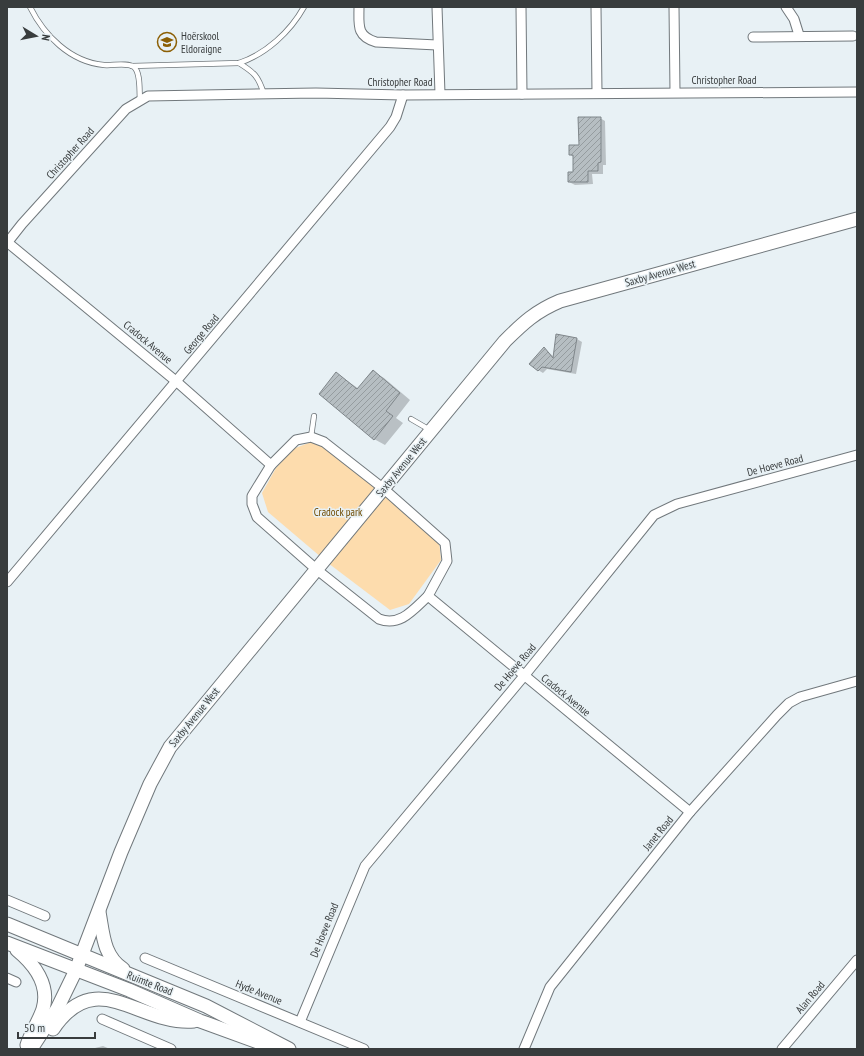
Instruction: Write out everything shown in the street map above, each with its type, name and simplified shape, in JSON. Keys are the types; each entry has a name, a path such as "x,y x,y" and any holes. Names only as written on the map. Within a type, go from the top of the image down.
{"street":[{"path":"359,7 360,30 367,39 376,42 437,45"},
{"path":"437,7 437,45 440,94"},
{"path":"521,7 522,94"},
{"path":"596,7 597,93"},
{"path":"674,7 675,92"},
{"path":"786,7 794,19 799,35"},
{"path":"752,37 799,35 853,36"},
{"name":"Christopher Road","path":"7,242 126,109 140,99 148,96 264,94 403,95 675,92 857,92"},
{"name":"George Road","path":"7,582 177,382 390,127 396,117 403,95"},
{"name":"Saxby Avenue West","path":"31,1049 57,1009 76,970 147,791 170,746 505,341 530,317 541,309 560,301 857,218"},
{"name":"Cradock Avenue","path":"7,242 177,382 271,464"},
{"path":"311,437 324,442 384,489 445,543 447,561 428,596 405,617 387,622 379,619 316,569 262,522 254,511 252,496 271,464 296,440 311,437"},
{"name":"De Hoeve Road","path":"300,1022 365,866 524,676 654,515 677,504 857,455"},
{"name":"Cradock Avenue","path":"428,596 690,812"},
{"name":"Janet Road","path":"524,1049 550,987 690,812 789,703 800,697 857,681"},
{"path":"7,900 45,916"},
{"path":"99,910 106,949 118,966 138,979"},
{"name":"Ruimte Road","path":"7,924 206,1006 289,1049"},
{"path":"10,944 30,960 37,971 44,992 43,1010 26,1049"},
{"name":"Ruimte Road","path":"10,944 200,1021 276,1049"},
{"name":"Hyde Avenue","path":"145,958 364,1049"},
{"name":"Alan Road","path":"782,1049 857,960"},
{"path":"7,978 16,982"},
{"path":"37,1049 68,1010 89,1000 100,999 109,1001 170,1019 186,1022 200,1021"},
{"path":"102,1019 171,1049"}],"lane":[{"path":"30,7 37,21 50,38 62,47 92,63 132,66 239,63 255,57 281,37 304,7"},
{"path":"239,63 252,71 259,78 264,94"},
{"path":"132,66 138,74 140,99"},
{"path":"311,437 314,416"},
{"path":"410,419 430,430"}],"green space":[{"name":"Cradock park","path":"311,442 325,444 439,540 441,560 409,604 390,610 328,563 268,512 262,493 276,468 293,449"}],"building":[{"path":"578,117 601,117 601,162 598,163 598,171 588,171 588,182 568,182 568,172 573,172 573,155 569,155 569,145 579,145"},
{"path":"556,334 577,338 571,372 542,367 538,371 529,364 544,347 553,358"},
{"path":"373,370 400,393 386,411 393,416 374,440 319,394 336,372 357,389"}],"place":[{"name":"Hoërskool Eldoraigne","path":"167,42"}]}
